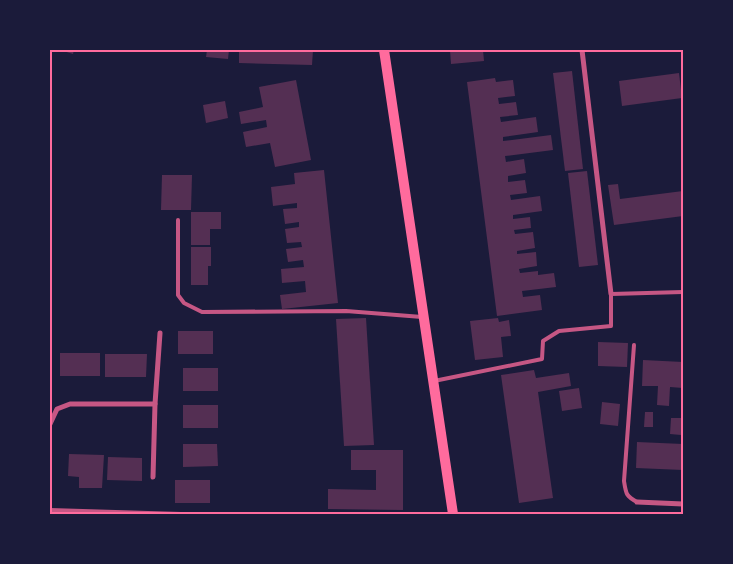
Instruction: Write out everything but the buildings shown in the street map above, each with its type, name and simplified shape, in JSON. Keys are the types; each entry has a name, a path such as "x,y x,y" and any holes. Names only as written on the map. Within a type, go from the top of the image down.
{"main road":[{"path":"384,50 453,514"}],"street":[{"path":"582,50 611,294"},
{"path":"153,477 155,404 160,333"},
{"path":"50,424 57,409 70,404 155,404"},
{"path":"637,502 683,504"}],"lane":[{"path":"178,220 178,295 184,303 202,312 346,311 425,317"},
{"path":"433,381 542,359 543,341 559,331 611,326 611,294 683,292"},
{"path":"634,345 624,481 626,495 637,502"},
{"path":"50,510 181,514"}]}
